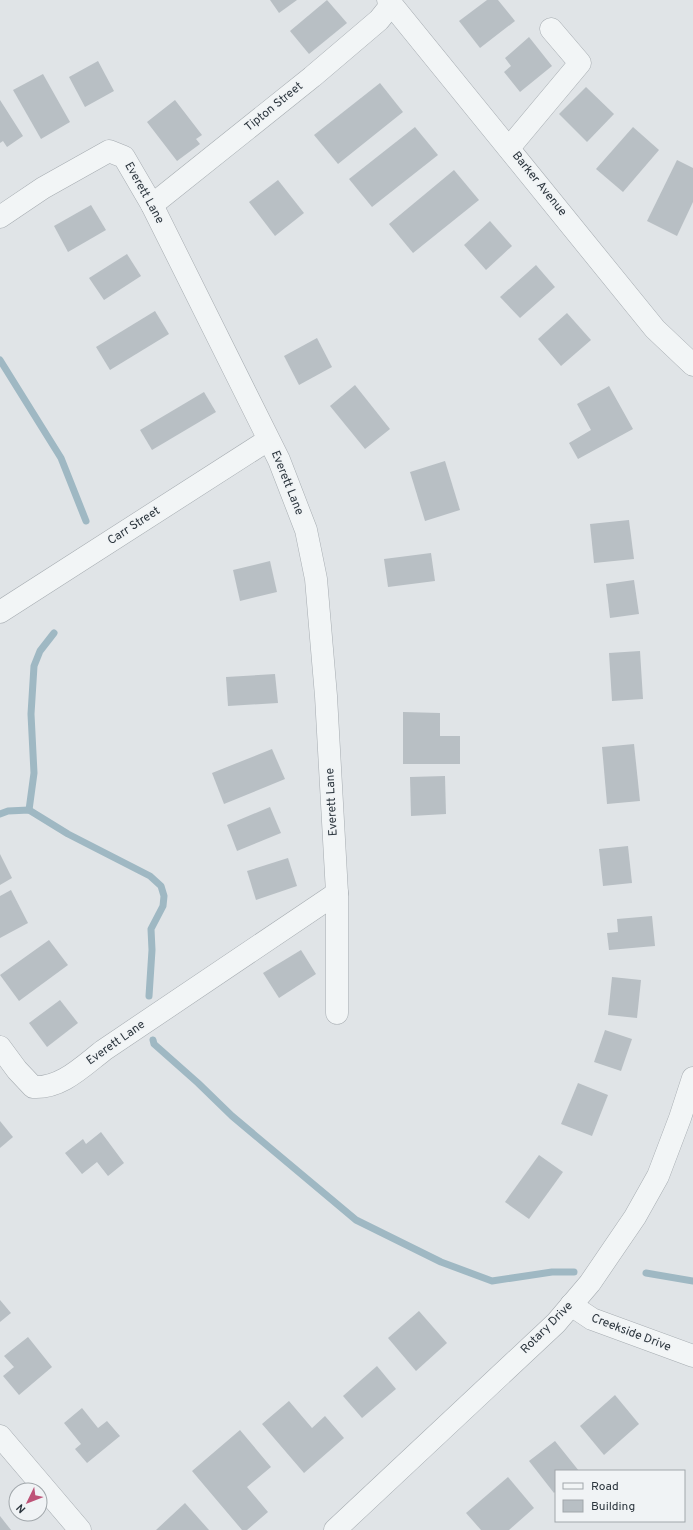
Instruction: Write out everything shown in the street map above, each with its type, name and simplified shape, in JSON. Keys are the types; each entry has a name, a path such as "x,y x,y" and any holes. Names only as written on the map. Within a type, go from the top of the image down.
{"street":[{"name":"Barker Avenue","path":"389,2 655,329 693,365"},
{"name":"Tipton Street","path":"152,205 312,77 379,20 389,2"},
{"path":"509,148 580,63 551,29"},
{"name":"Everett Lane","path":"0,217 43,188 109,151 124,156 152,205 279,460 306,530 316,579 326,696 337,893 337,1013"},
{"name":"Carr Street","path":"0,612 268,440"},
{"name":"Everett Lane","path":"0,1047 17,1070 33,1087 42,1088 52,1086 74,1074 110,1046 337,893"},
{"name":"Rotary Drive","path":"335,1530 556,1323 590,1283 626,1229 658,1176 680,1118 693,1078"},
{"name":"Creekside Drive","path":"571,1305 592,1319 693,1356"},
{"path":"0,1436 80,1530"}],"building":[{"path":"270,0 297,0 279,13"},
{"path":"327,0 347,23 309,54 290,31"},
{"path":"487,0 498,0 515,21 480,48 459,21"},
{"path":"529,37 552,66 520,92 504,72 511,66 505,58"},
{"path":"98,61 114,91 85,107 69,77"},
{"path":"43,74 70,122 41,139 13,90"},
{"path":"380,83 403,112 338,164 314,135"},
{"path":"586,87 614,114 587,142 559,114"},
{"path":"0,100 23,136 7,147 3,141 0,143"},
{"path":"175,100 202,135 196,139 200,144 177,161 147,122"},
{"path":"415,127 438,155 372,207 349,179"},
{"path":"633,127 659,150 623,192 596,169"},
{"path":"677,160 693,168 693,202 677,236 647,221"},
{"path":"454,170 479,200 413,253 389,224"},
{"path":"278,180 304,213 275,236 249,202"},
{"path":"91,205 106,230 68,252 54,226"},
{"path":"490,221 512,246 486,270 464,245"},
{"path":"127,254 141,276 104,300 89,278"},
{"path":"536,265 555,287 520,318 500,297"},
{"path":"155,311 169,334 110,370 96,347"},
{"path":"567,313 591,340 561,366 538,339"},
{"path":"317,338 332,367 299,385 284,356"},
{"path":"355,385 390,429 365,449 330,406"},
{"path":"609,386 633,429 578,459 569,443 591,430 577,404"},
{"path":"204,392 216,412 152,450 140,430"},
{"path":"445,461 460,510 425,521 410,472"},
{"path":"629,520 634,559 594,563 590,524"},
{"path":"431,553 435,581 388,587 384,559"},
{"path":"270,561 277,592 240,601 233,570"},
{"path":"634,580 639,614 610,618 606,584"},
{"path":"640,651 643,699 612,701 609,653"},
{"path":"275,674 278,703 228,706 226,677"},
{"path":"403,712 440,713 440,736 460,736 460,764 403,764"},
{"path":"634,744 640,801 607,804 602,747"},
{"path":"272,749 285,779 224,804 212,773"},
{"path":"445,776 446,814 411,816 410,777"},
{"path":"270,807 281,833 237,851 227,825"},
{"path":"628,846 632,883 603,886 599,849"},
{"path":"0,854 12,878 0,885"},
{"path":"288,858 297,886 256,900 247,871"},
{"path":"11,890 28,923 0,938 0,896"},
{"path":"652,916 655,946 609,950 607,933 618,932 617,919"},
{"path":"49,940 68,965 19,1001 0,975"},
{"path":"301,950 316,974 279,998 263,973"},
{"path":"612,977 641,980 637,1018 608,1015"},
{"path":"60,1000 78,1023 47,1047 29,1023"},
{"path":"605,1030 632,1039 621,1071 594,1062"},
{"path":"578,1083 608,1095 592,1136 561,1124"},
{"path":"0,1121 13,1137 0,1148"},
{"path":"101,1132 124,1163 108,1176 97,1162 82,1174 65,1153 83,1139 86,1144"},
{"path":"539,1155 563,1172 529,1219 505,1202"},
{"path":"0,1300 11,1313 0,1322"},
{"path":"419,1311 447,1343 416,1371 388,1338"},
{"path":"28,1337 52,1367 19,1395 3,1376 14,1367 4,1356"},
{"path":"377,1366 396,1389 362,1418 343,1396"},
{"path":"615,1395 639,1424 604,1455 580,1426"},
{"path":"289,1401 312,1428 325,1416 344,1438 304,1473 262,1424"},
{"path":"82,1408 98,1428 107,1421 120,1436 87,1463 75,1449 81,1444 64,1423"},
{"path":"240,1430 271,1467 247,1487 268,1512 247,1530 242,1530 192,1471"},
{"path":"555,1441 578,1470 555,1470 554,1493 529,1461"},
{"path":"508,1477 534,1508 509,1530 481,1530 466,1513"},
{"path":"185,1503 209,1530 156,1530"},
{"path":"0,1516 11,1530 0,1530"}],"waterway":[{"path":"0,360 61,458 86,521"},
{"path":"29,810 34,773 31,714 34,666 40,651 54,633"},
{"path":"0,814 8,811 29,810 68,834 150,876 161,886 164,896 163,906 151,929 152,950 149,996"},
{"path":"153,1040 154,1044 232,1116 356,1220 441,1262 492,1281 552,1272 574,1272"},
{"path":"646,1273 693,1281"}]}
